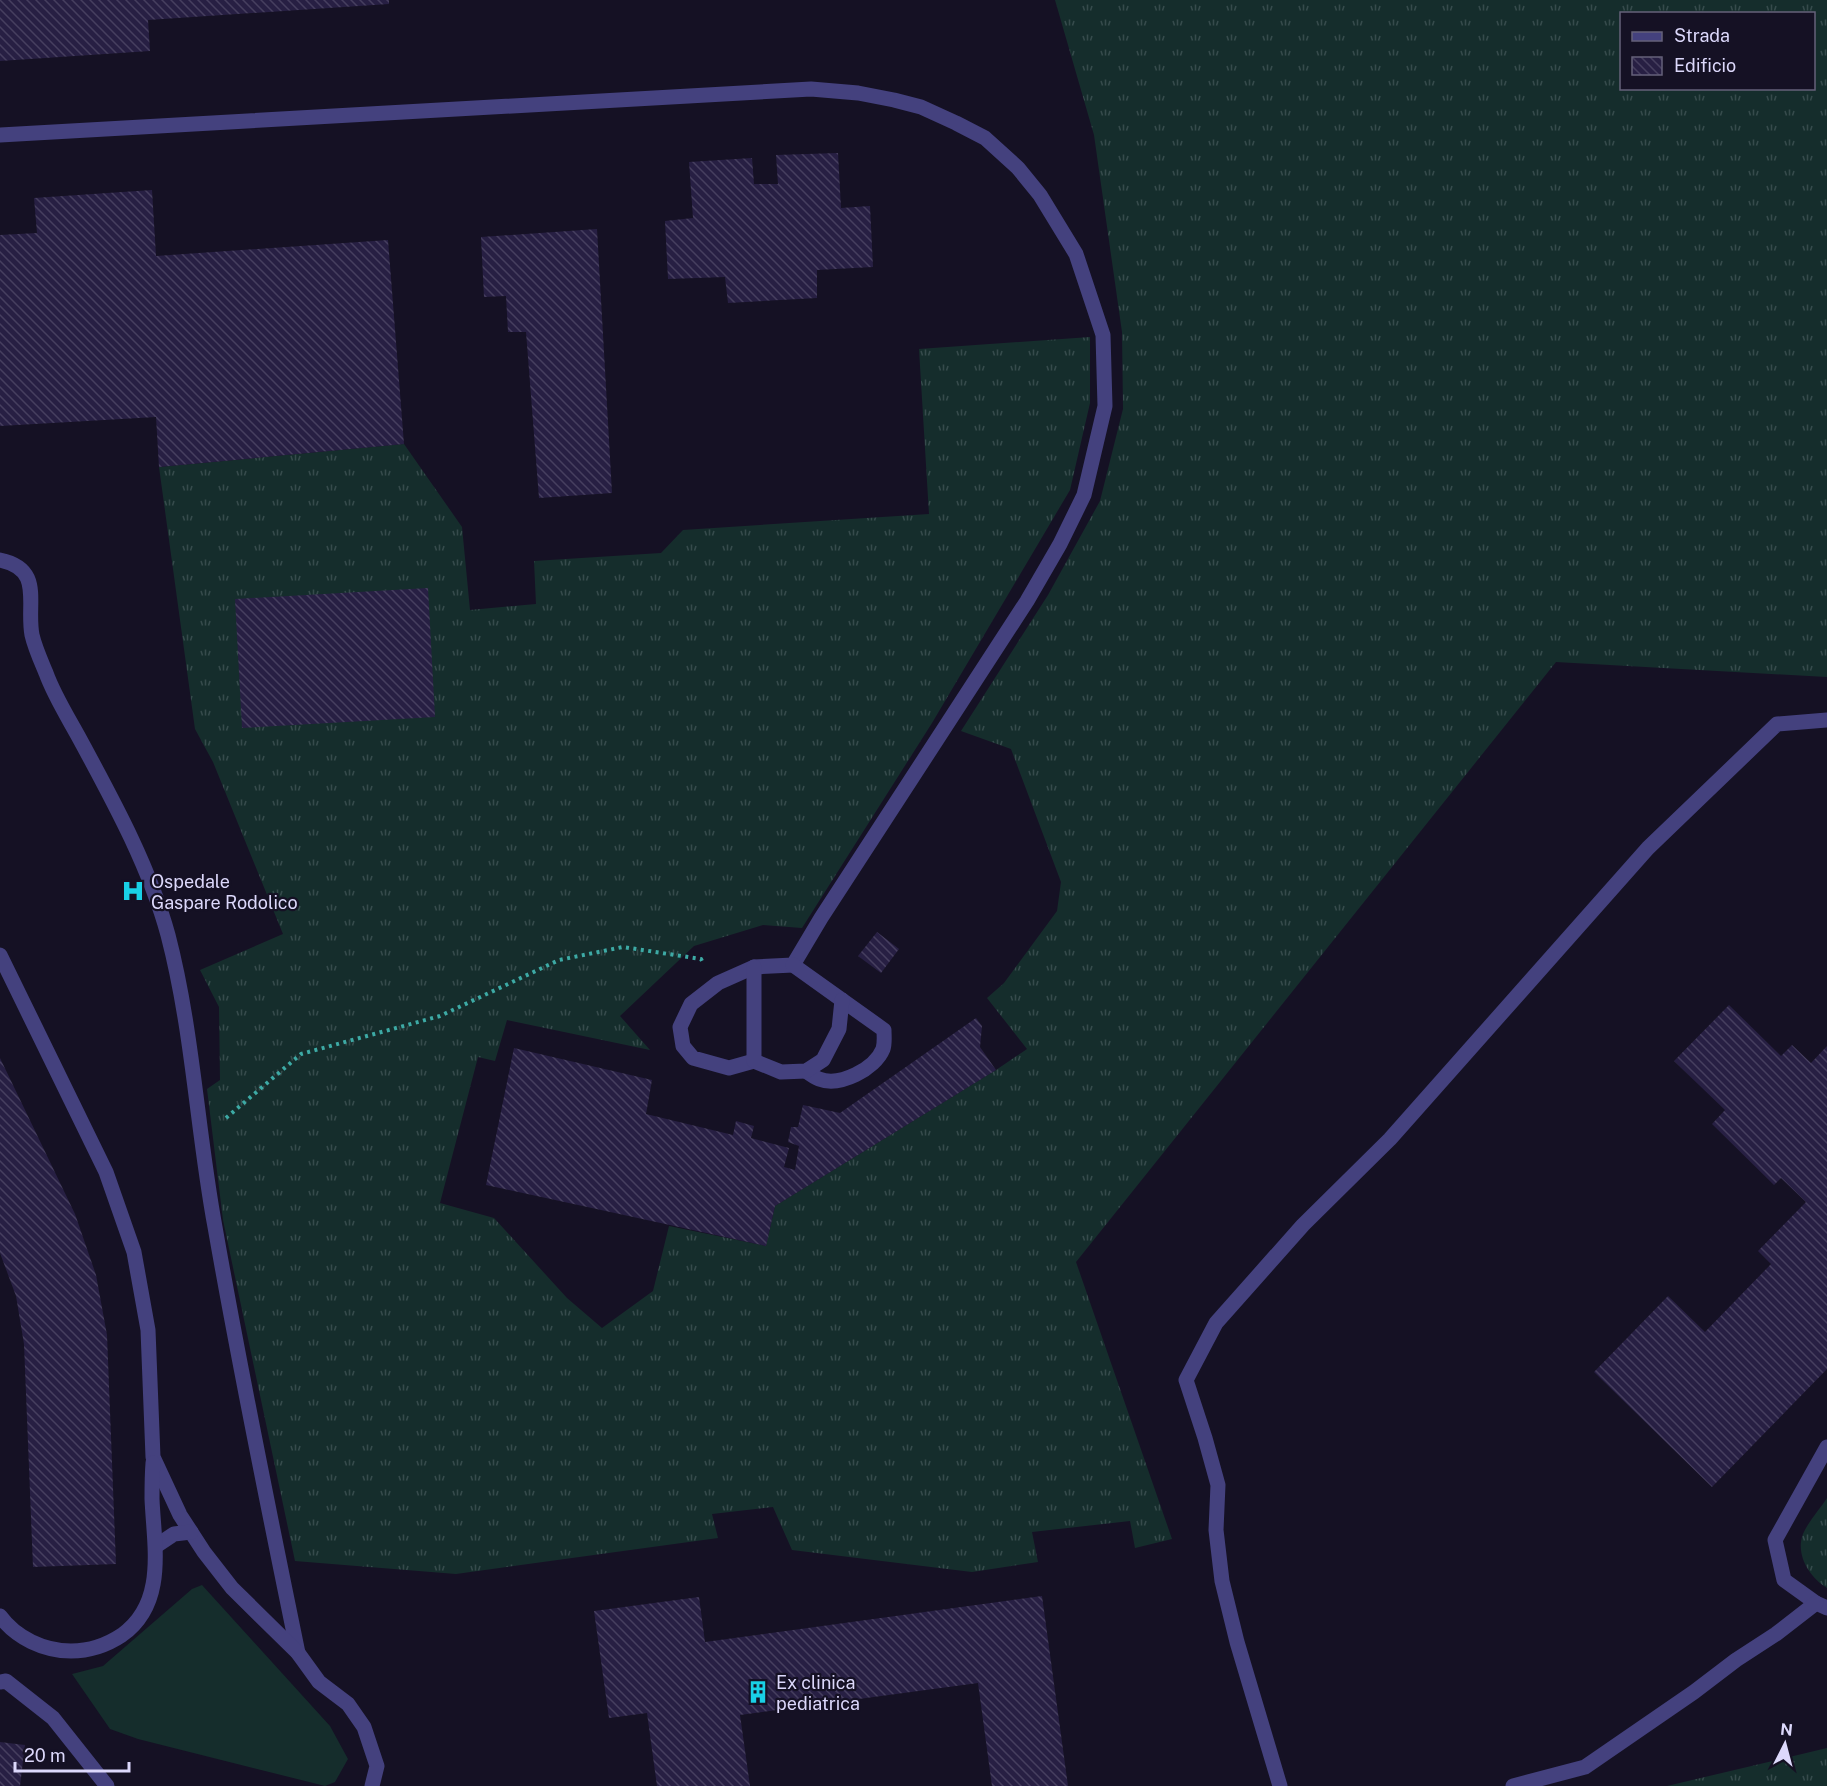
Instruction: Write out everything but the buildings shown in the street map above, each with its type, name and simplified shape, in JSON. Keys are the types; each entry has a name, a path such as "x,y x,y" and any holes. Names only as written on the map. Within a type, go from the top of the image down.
{"lane":[{"path":"0,135 811,89 858,93 921,108 985,138 1018,168 1040,195 1076,254 1103,335 1105,406 1084,495 1027,602 821,918 793,965"},
{"path":"0,560 12,562 23,569 28,577 32,634 47,676 116,805 155,894 168,935 186,1020 216,1235 298,1653"},
{"path":"1280,1786 1237,1642 1222,1581 1216,1530 1218,1485 1186,1380 1216,1323 1303,1225 1397,1131 1648,848 1777,724 1827,720"},
{"path":"0,956 106,1172 134,1252 148,1330 153,1457 152,1498 156,1546 154,1588 145,1611 132,1628 111,1643 82,1651 54,1651 29,1641 7,1625 0,1616"},
{"path":"806,1071 819,1079 834,1081 874,1064 884,1047 884,1030 842,1000 793,965 754,968 718,983 691,1004 680,1027 683,1046 693,1058 729,1068 754,1061 781,1072 806,1071 823,1060 839,1029 842,1000"},
{"path":"754,968 754,1061"},
{"path":"1514,1786 1585,1767 1694,1692 1736,1659 1821,1606 1784,1580 1775,1540 1827,1447"},
{"path":"153,1457 180,1515 231,1588 298,1653 319,1682 348,1704 364,1727 377,1766 372,1786"},
{"path":"156,1546 174,1534 191,1532"},
{"path":"0,1682 6,1681 53,1718 107,1786"}],"path":[{"path":"203,1138 301,1054 440,1016 559,960 623,947 701,959"}],"green space":[{"path":"1055,0 1827,0 1827,677 1556,662 1076,1262 1172,1539 1135,1548 1130,1521 1032,1532 1038,1562 972,1572 792,1550 773,1507 712,1514 718,1538 456,1574 295,1561 223,1220 207,1089 220,1080 219,1007 200,970 283,934 213,762 195,729 159,467 404,444 462,527 470,610 536,604 534,561 661,553 683,530 929,514 919,349 1090,337 1090,403 1070,490 932,723 802,928 763,925 694,946 620,1016 650,1050 507,1020 495,1061 478,1057 440,1203 494,1218 567,1298 602,1328 653,1291 669,1226 766,1246 775,1206 1027,1049 987,998 1004,983 1057,911 1061,882 1011,749 961,731 1048,595 1100,501 1123,409 1122,332 1094,135"},
{"path":"1827,1498 1827,1588 1815,1578 1806,1565 1801,1542 1805,1529"},
{"path":"202,1585 330,1726 348,1759 335,1782 325,1786 138,1739 110,1729 72,1674 103,1666 192,1589"},
{"path":"1827,1748 1827,1786 1667,1786"}],"place":[{"name":"Ospedale Gaspare Rodolico","path":"133,891"},
{"name":"Ex clinica pediatrica","path":"758,1692"}]}
